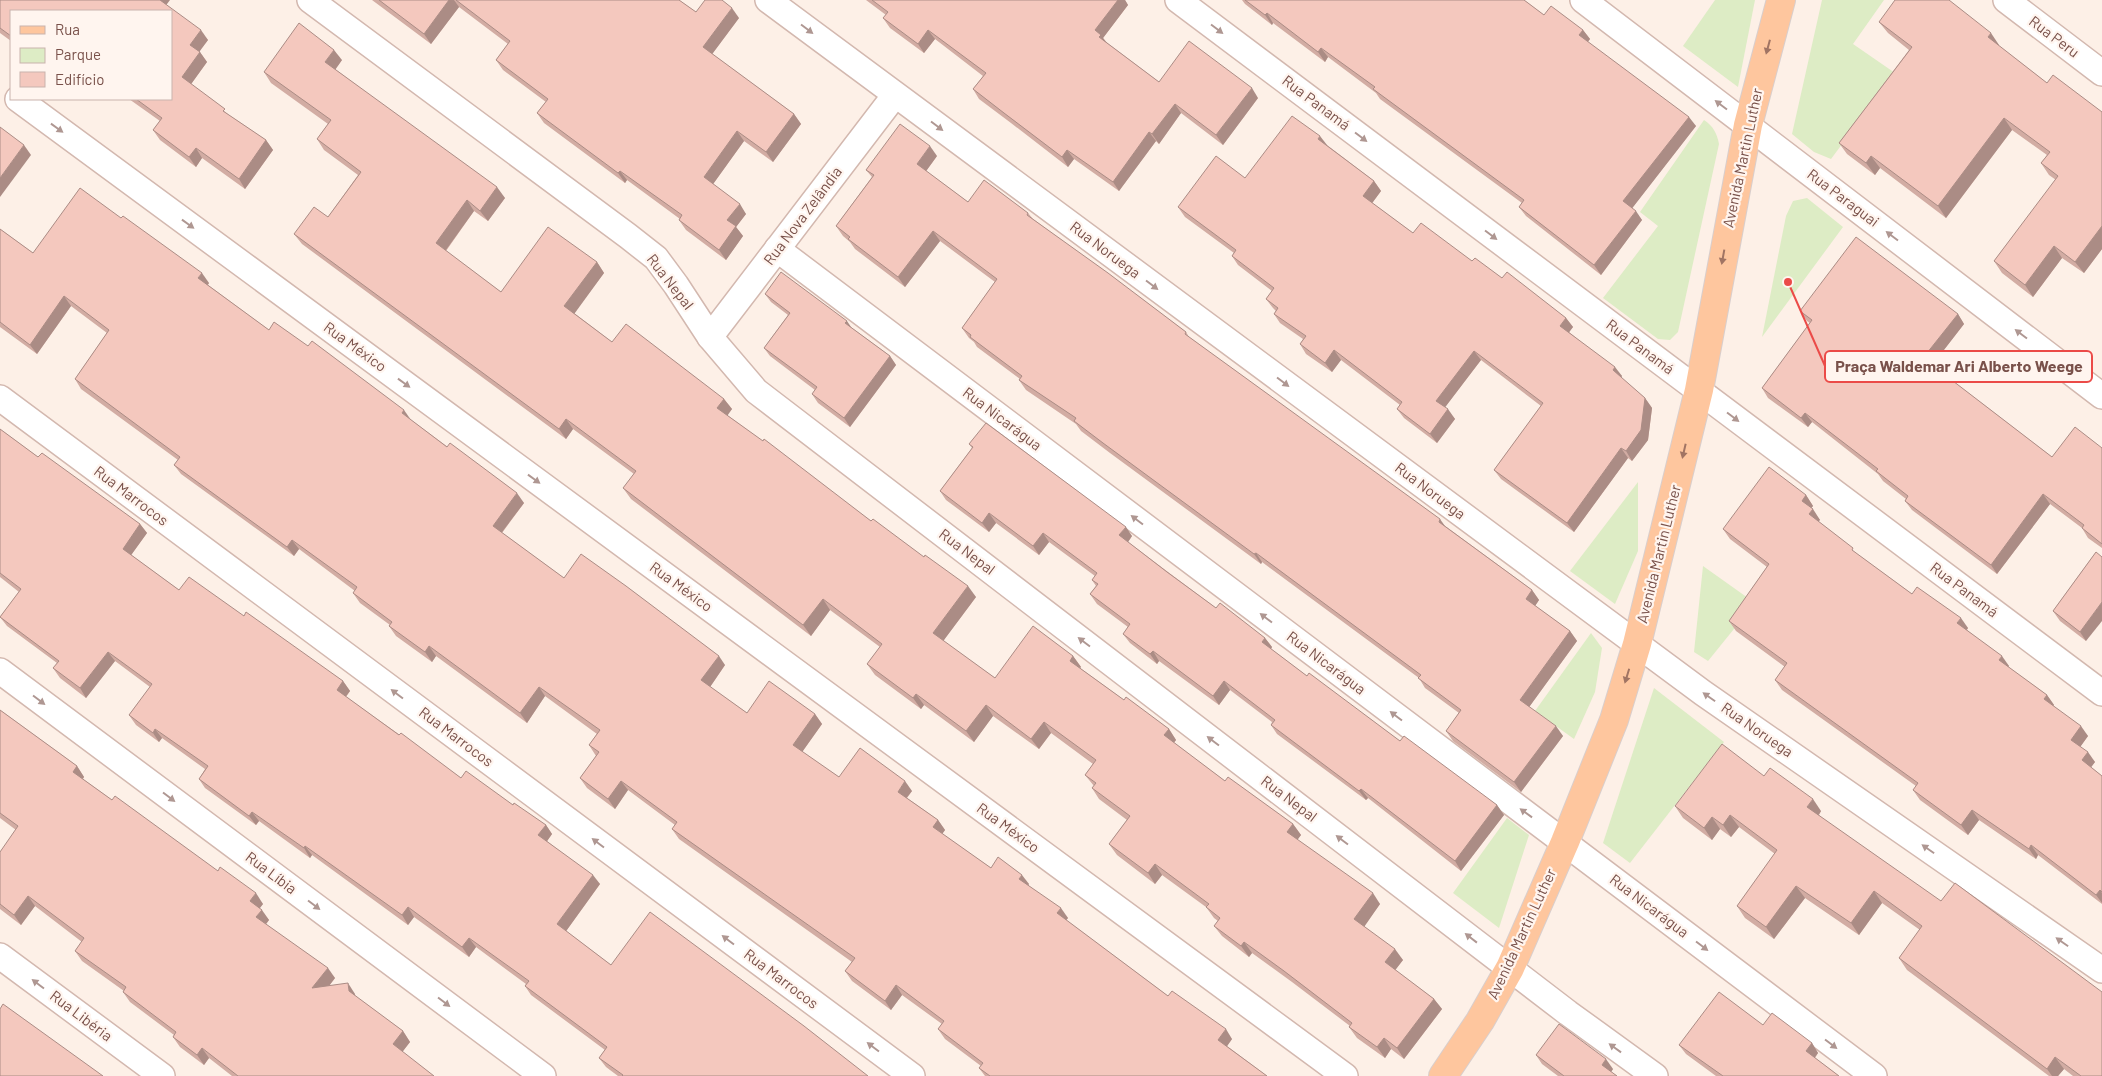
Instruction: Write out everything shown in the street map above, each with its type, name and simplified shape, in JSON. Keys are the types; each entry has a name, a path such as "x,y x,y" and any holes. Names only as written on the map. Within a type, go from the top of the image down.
{"main road":[{"name":"Avenida Martin Luther","path":"1444,1076 1480,1021 1510,968 1565,842 1614,720 1637,644 1699,390 1748,125 1781,0"}],"street":[{"name":"Rua Nepal","path":"310,0 656,258 710,337 756,391 1568,1013 1654,1076"},
{"name":"Rua Noruega","path":"768,0 1703,693 2102,970"},
{"name":"Rua Panamá","path":"1178,0 2102,693"},
{"name":"Rua Paraguai","path":"1583,0 2102,396"},
{"name":"Rua Peru","path":"2006,0 2102,73"},
{"name":"Rua Nova Zelândia","path":"710,337 895,95"},
{"name":"Rua México","path":"19,100 1345,1076"},
{"name":"Rua Nicarágua","path":"778,249 1874,1076"},
{"name":"Rua Marrocos","path":"0,398 912,1076"},
{"name":"Rua Líbia","path":"0,671 543,1076"},
{"name":"Rua Libéria","path":"0,956 162,1076"}],"green space":[{"path":"1715,0 1755,0 1738,87 1683,46"},
{"path":"1822,0 1884,0 1853,44 1895,73 1831,159 1814,152 1792,134"},
{"path":"1704,120 1714,130 1719,144 1678,332 1670,340 1658,339 1603,298 1658,226 1640,212"},
{"path":"1807,198 1843,227 1762,337 1786,216 1793,201"},
{"path":"1638,482 1638,551 1615,604 1570,571"},
{"path":"1703,566 1755,603 1708,661 1694,652"},
{"path":"1591,633 1602,648 1595,692 1574,739 1535,711"},
{"path":"1654,688 1724,742 1630,863 1603,843"},
{"path":"1507,818 1529,835 1499,928 1453,893"}],"building":[{"path":"0,0 160,0 201,30 190,45 200,52 182,77 225,109 223,111 266,140 239,179 196,148 189,157 153,130 162,118 137,100 172,100 172,10 10,10 10,35 0,28"},
{"path":"379,0 449,0 424,34"},
{"path":"456,0 679,0 696,12 705,0 722,0 732,8 703,47 794,114 766,152 737,131 704,177 740,204 727,220 736,226 719,250 679,220 682,215 620,171 618,173 537,113 548,99 496,60 510,41"},
{"path":"872,0 1118,0 1095,30 1101,35 1099,37 1159,82 1189,41 1252,88 1216,135 1175,104 1152,134 1149,132 1113,182 1067,150 1062,157 973,89 986,73 928,30 918,44 883,18 888,12"},
{"path":"1245,0 1524,0 1544,15 1551,6 1583,30 1579,35 1689,117 1623,201 1636,211 1594,265 1519,207 1524,200 1373,89 1375,87 1321,48 1318,52 1267,13 1265,15"},
{"path":"1895,0 1949,0 1991,33 1988,37 2047,83 2053,75 2102,112 2102,226 2075,262 2054,246 2025,285 1994,261 2058,176 2041,163 2050,152 2004,118 1938,206 1871,156 1866,163 1839,143 1912,47 1879,22"},
{"path":"299,23 334,50 325,62 497,187 480,211 467,200 436,243 501,292 548,227 597,262 564,306 612,342 626,324 724,399 717,408 763,441 764,439 871,521 873,519 924,557 925,555 968,586 933,633 995,678 1033,626 1073,656 1070,661 1124,700 1126,697 1169,729 1164,735 1225,781 1228,777 1293,824 1287,832 1373,893 1354,919 1395,949 1385,962 1434,999 1397,1048 1384,1038 1377,1047 1349,1027 1352,1023 1284,971 1244,942 1241,946 1214,926 1220,918 1206,907 1209,904 1155,864 1148,873 1109,844 1130,816 1092,788 1096,783 1085,775 1096,760 1044,722 1031,739 986,705 966,731 916,694 913,698 867,664 882,644 823,599 803,625 623,488 636,471 566,419 559,429 294,234 314,207 328,217 361,172 317,139 331,120 264,72"},
{"path":"1292,116 1320,136 1318,139 1374,181 1363,196 1413,233 1421,223 1472,261 1475,258 1502,278 1507,272 1566,318 1560,326 1615,367 1613,370 1645,398 1641,430 1626,451 1621,448 1567,523 1494,470 1543,403 1474,351 1436,401 1448,409 1430,434 1397,409 1402,402 1334,350 1325,363 1300,344 1306,336 1274,314 1278,308 1266,299 1274,288 1232,256 1236,250 1178,207 1216,156 1245,178"},
{"path":"900,124 930,146 917,164 968,202 984,180 1028,213 1027,215 1186,332 1185,334 1440,519 1439,522 1532,590 1526,599 1570,631 1520,700 1556,726 1514,782 1446,731 1461,710 1418,678 1421,675 1103,443 1074,421 1076,418 1019,380 1022,376 970,337 971,335 962,328 997,279 933,231 898,277 848,239 850,237 836,226 874,175 866,170"},
{"path":"0,127 24,145 0,178"},
{"path":"80,188 121,218 123,216 202,273 198,278 269,330 274,322 308,346 312,341 404,410 402,413 447,447 450,443 517,493 493,526 564,578 581,554 626,586 719,656 701,680 747,713 769,681 815,714 793,745 839,777 860,748 905,781 898,792 938,820 933,827 991,868 998,857 1022,875 1019,879 1061,908 1057,913 1168,996 1172,991 1226,1029 1218,1040 1267,1076 990,1076 979,1068 983,1063 938,1029 944,1021 896,985 885,1001 845,971 855,958 672,829 677,822 621,781 608,799 580,778 599,752 589,745 600,730 539,687 520,713 429,646 425,652 389,626 392,622 353,593 357,587 292,540 287,547 174,465 180,457 75,379 109,330 64,296 30,345 0,322 0,229 33,253"},
{"path":"1856,237 1958,314 1923,358 2052,457 2075,427 2102,448 2102,544 2082,528 2084,525 2043,494 1991,565 1905,501 1908,496 1876,471 1878,469 1805,413 1801,418 1762,388 1812,320 1800,311"},
{"path":"781,272 890,356 844,418 812,394 817,387 764,348 790,313 765,294"},
{"path":"986,423 1126,527 1119,535 1167,572 1216,608 1220,603 1265,638 1262,642 1307,676 1309,673 1400,741 1404,736 1497,805 1455,861 1361,789 1359,791 1271,725 1275,720 1224,681 1213,696 1153,651 1150,654 1123,634 1130,624 1090,594 1098,584 1092,580 1097,573 1043,533 1033,546 989,513 982,523 940,491 973,447 969,444"},
{"path":"0,429 38,457 42,453 140,524 123,549 179,590 189,577 244,616 246,612 343,681 337,690 399,735 401,733 461,778 466,771 513,805 514,803 546,825 538,835 593,875 557,924 611,965 650,912 868,1076 622,1076 599,1058 607,1047 525,986 529,981 469,938 462,947 408,907 402,915 305,846 304,848 252,812 249,816 199,779 208,766 155,729 153,733 129,715 152,684 108,652 80,688 53,668 59,661 0,617 21,589 0,573"},
{"path":"1769,467 1806,495 1802,501 1813,509 1809,514 1853,548 1852,550 1912,594 1917,587 1961,618 1957,623 2002,656 1999,660 2047,695 2044,699 2081,726 2071,740 2088,752 2082,760 2102,776 2102,892 2100,890 2096,895 2031,845 2029,849 1972,810 1961,825 1913,790 1918,783 1775,680 1787,663 1729,621 1769,564 1723,529"},
{"path":"2096,552 2102,557 2102,602 2080,632 2053,611"},
{"path":"0,710 77,766 73,772 112,800 115,796 218,871 220,867 256,893 250,901 262,910 256,917 328,968 312,988 348,983 349,991 403,1031 393,1044 434,1076 238,1076 202,1048 197,1055 173,1037 176,1032 123,992 126,987 75,951 84,938 28,896 14,915 0,904 0,852 18,826 0,813"},
{"path":"1722,744 1764,776 1770,768 1813,799 1807,807 1941,901 1955,883 2102,992 2102,1076 2081,1076 2055,1057 2047,1069 1899,958 1922,926 1874,891 1851,923 1796,886 1766,927 1737,906 1777,850 1730,815 1723,825 1712,817 1704,828 1675,806"},
{"path":"1719,992 1763,1025 1772,1013 1812,1043 1806,1051 1839,1076 1723,1076 1679,1045"},
{"path":"3,1004 103,1076 0,1076 0,1009"},
{"path":"1559,1024 1606,1059 1602,1065 1617,1076 1564,1076 1536,1055"}],"place":[{"name":"Praça Waldemar Ari Alberto Weege","path":"1788,282"}]}
